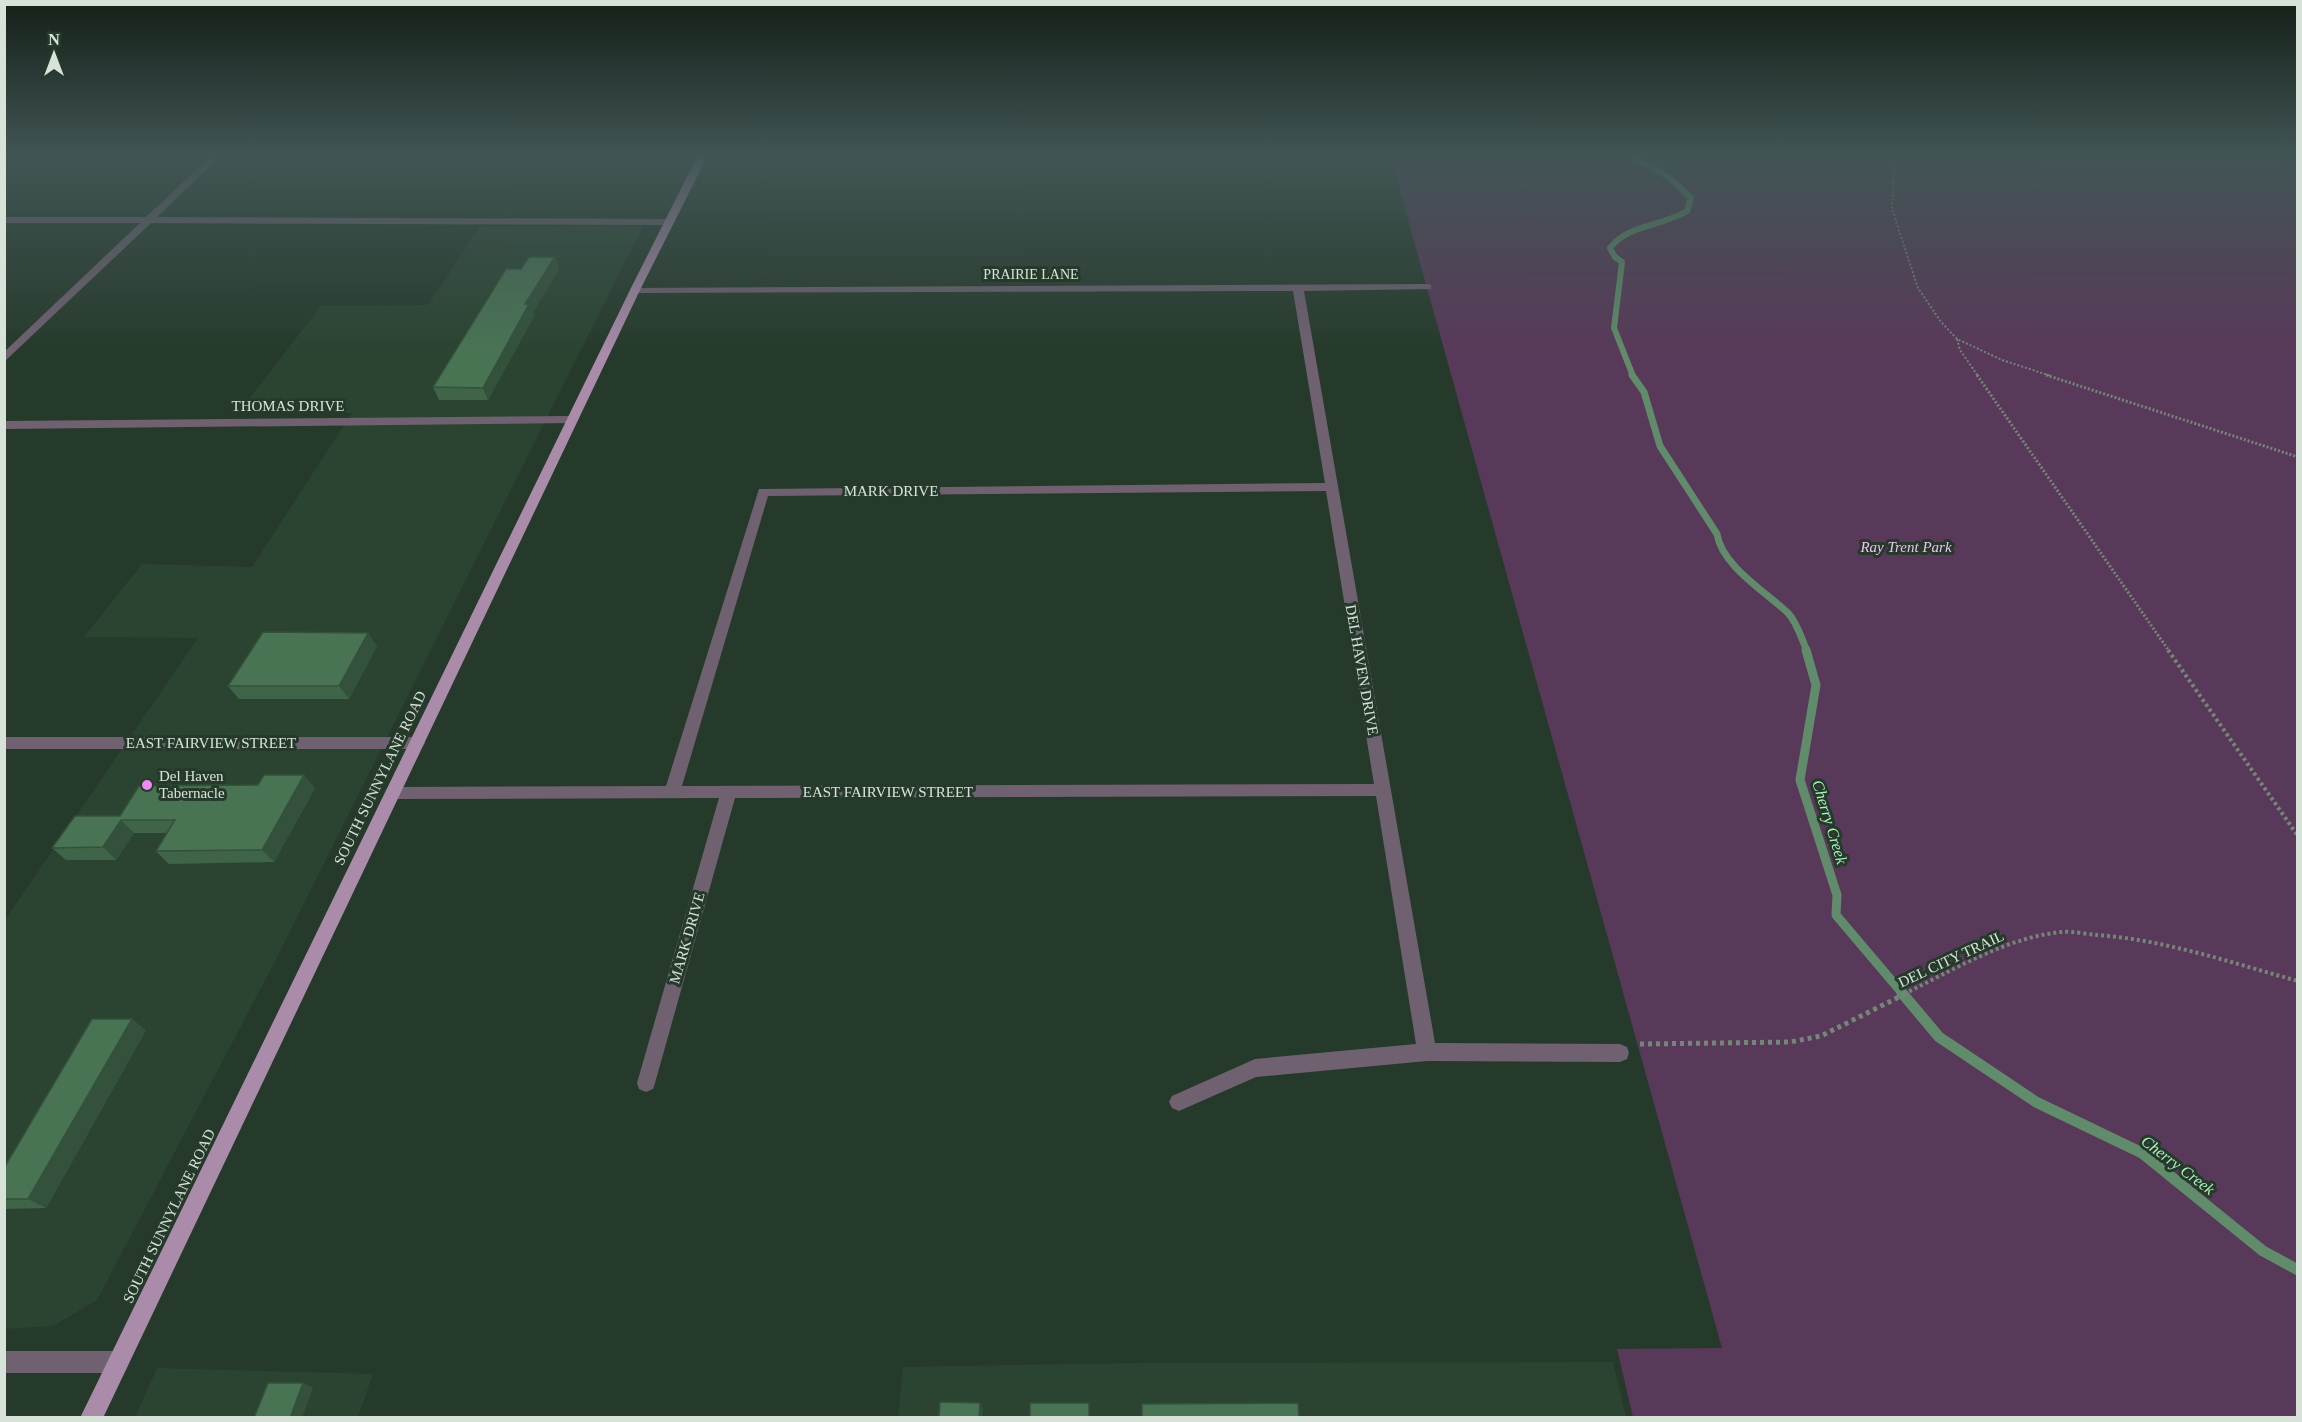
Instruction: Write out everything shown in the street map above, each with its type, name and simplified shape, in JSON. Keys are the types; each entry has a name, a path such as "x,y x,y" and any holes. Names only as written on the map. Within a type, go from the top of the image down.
{"main road":[{"name":"SOUTH SUNNYLANE ROAD","path":"91,1418 669,222"}],"street":[{"path":"4,360 150,221"},
{"path":"337,221 669,222"},
{"name":"PRAIRIE LANE","path":"635,290 1427,287"},
{"name":"DEL HAVEN DRIVE","path":"1298,288 1428,1052"},
{"name":"THOMAS DRIVE","path":"4,425 572,420"},
{"name":"MARK DRIVE","path":"672,792 763,492 1331,487"},
{"name":"EAST FAIRVIEW STREET","path":"4,743 417,743"},
{"name":"EAST FAIRVIEW STREET","path":"393,793 1383,790"},
{"name":"MARK DRIVE","path":"646,1083 729,792"},
{"path":"1179,1102 1255,1068 1428,1052 1620,1053"},
{"path":"4,1362 118,1362"}],"path":[{"path":"1897,221 1918,288 1941,322 1958,339 2002,360 2298,457"},
{"path":"1958,339 1960,350 2298,836"},
{"name":"DEL CITY TRAIL","path":"1620,1053 1641,1044 1790,1042 1821,1036 1956,968 2019,941 2062,932 2114,936 2169,946 2298,981"}],"shaded area":[{"path":"643,226 273,965 97,1300 53,1326 4,1329 5,920 198,638 84,637 142,564 252,567 352,413 238,413 321,306 428,305 480,227"},
{"path":"1613,1362 1626,1417 1296,1418 1295,1410 1142,1411 1142,1418 898,1418 903,1367 1142,1363"},
{"path":"157,1368 373,1374 358,1417 135,1418"}],"green space":[{"name":"Ray Trent Park","path":"1408,221 2297,221 2297,1417 1633,1417 1617,1349 1722,1348"}],"building":[{"path":"529,257 555,257 525,304 529,304 483,388 433,387 506,269 521,269"},
{"path":"263,632 368,633 339,686 228,686"},
{"path":"264,775 304,775 262,850 156,851 175,820 121,820 103,847 52,848 75,816 120,816 139,786 258,785"},
{"path":"92,1019 132,1019 28,1199 4,1199 4,1168"},
{"path":"268,1383 303,1383 290,1418 254,1418"},
{"path":"940,1402 980,1403 979,1418 939,1418"},
{"path":"1030,1403 1089,1403 1089,1418 1030,1418"},
{"path":"1298,1403 1299,1418 1142,1418 1142,1404"}],"waterway":[{"name":"Cherry Creek","path":"1633,376 1614,328 1622,262 1615,257 1610,248 1626,234 1663,221"},
{"name":"Cherry Creek","path":"1632,375 1644,392 1660,446 1717,534 1727,557 1746,578 1788,613 1797,626 1807,651"},
{"name":"Cherry Creek","path":"1806,650 1816,685 1800,780 1837,895 1836,915 1903,994"},
{"name":"Cherry Creek","path":"1902,993 1939,1037 2036,1102 2142,1153 2263,1251 2298,1270"}],"place":[{"name":"Del Haven Tabernacle","path":"147,785"}]}
